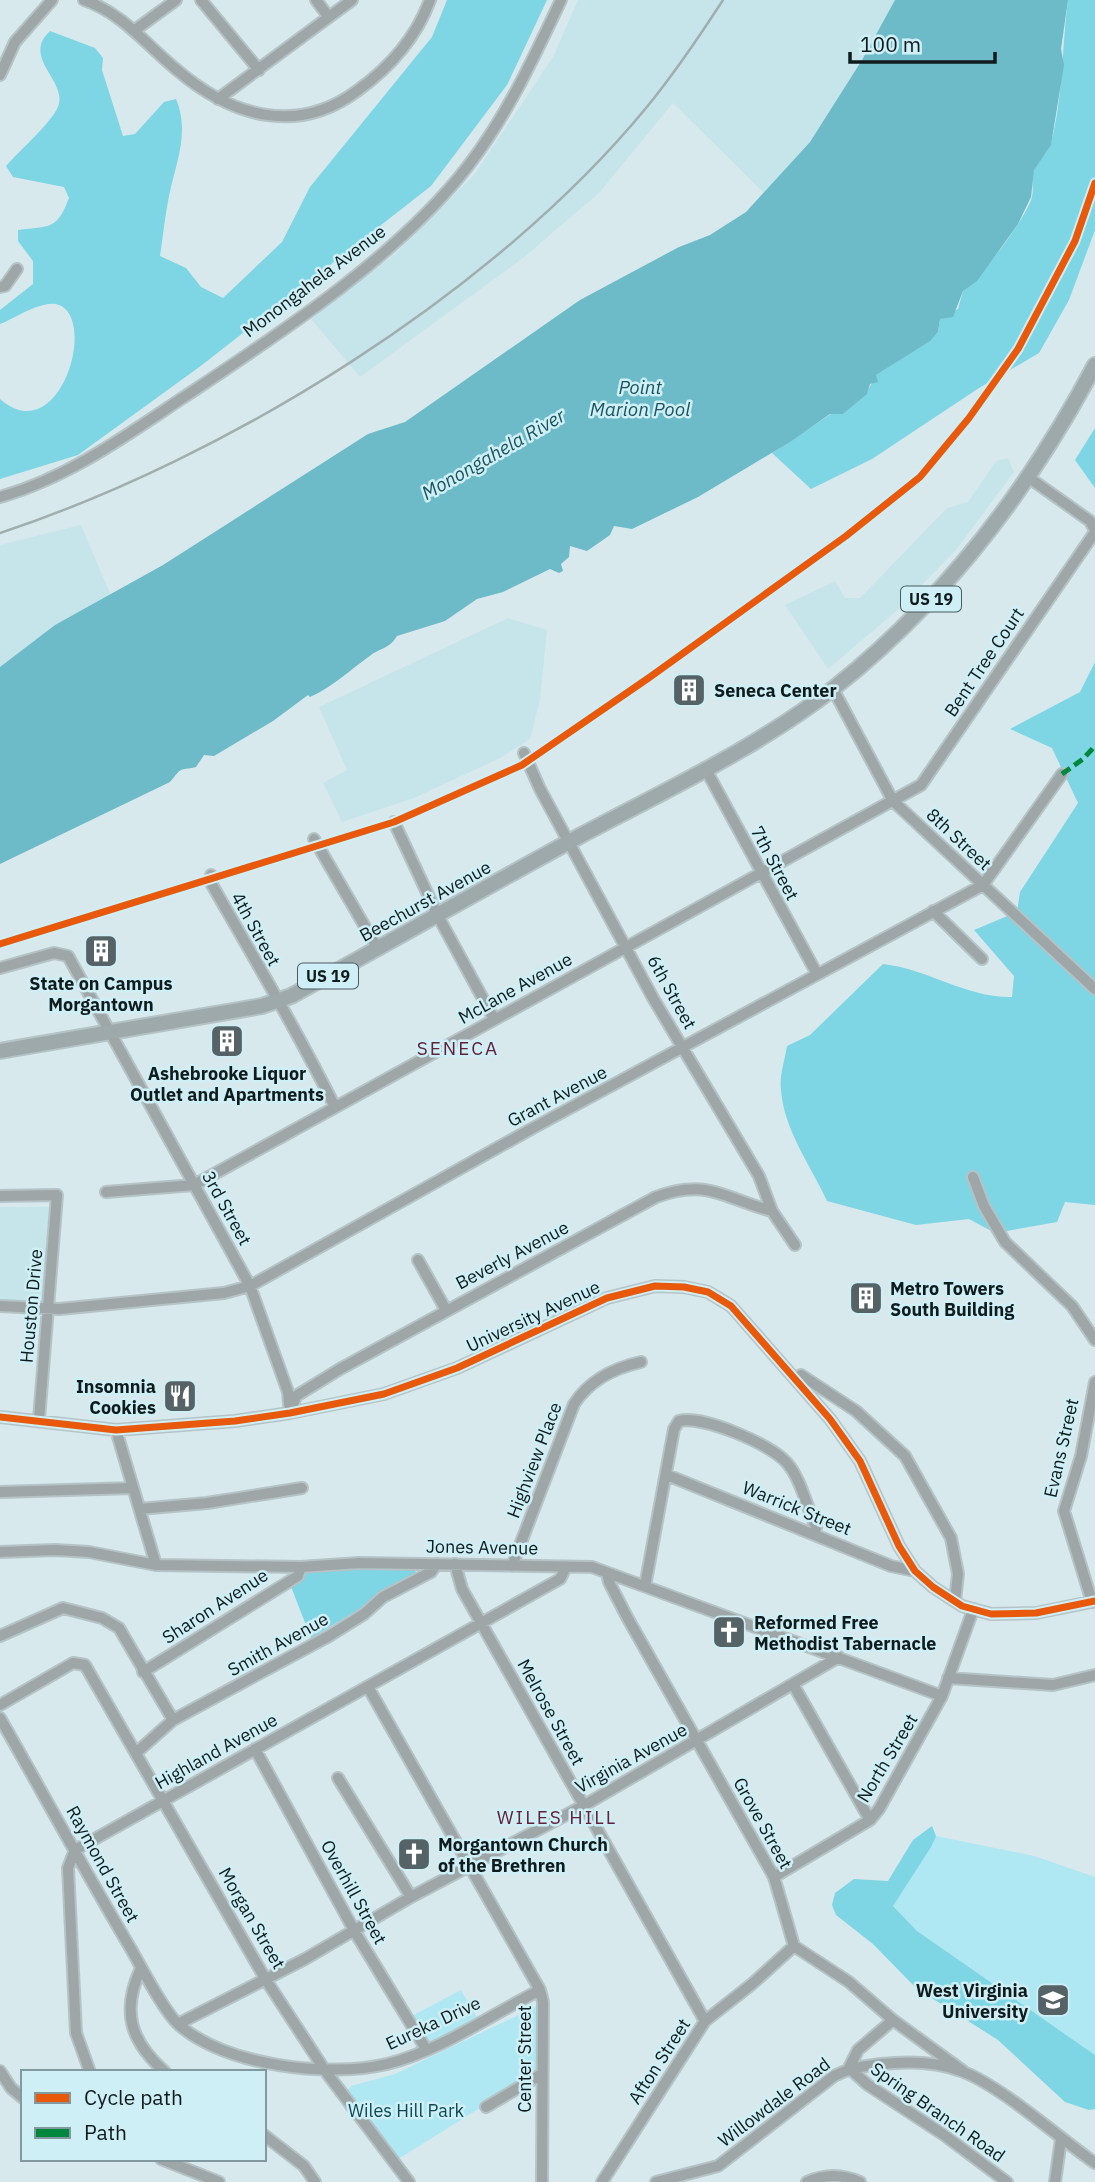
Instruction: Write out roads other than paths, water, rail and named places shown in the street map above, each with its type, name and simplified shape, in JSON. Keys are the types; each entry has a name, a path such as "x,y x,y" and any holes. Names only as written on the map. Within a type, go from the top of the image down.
{"main road":[{"name":"US 19","path":"833,689 932,598 984,538 1073,408 1095,365"},
{"name":"Beechurst Avenue","path":"0,1051 278,1001 705,768 833,689"}],"street":[{"path":"0,75 15,42 52,0"},
{"path":"84,0 104,7 135,30 176,70 218,99 263,114 293,117 317,114 344,101 374,78 398,55 415,31 430,0"},
{"path":"135,30 176,0"},
{"path":"201,0 259,70"},
{"path":"316,0 328,16"},
{"path":"218,99 352,0"},
{"name":"Monongahela Avenue","path":"0,497 50,479 136,428 297,319 401,236 438,201 468,166 495,127 520,85 561,0"},
{"path":"0,287 5,286 17,269"},
{"name":"Bent Tree Court","path":"892,801 921,785 1095,531 1083,516 1028,477"},
{"name":"8th Street","path":"833,689 892,801 1095,989"},
{"name":"6th Street","path":"524,753 569,842 759,1176 772,1211 794,1245"},
{"name":"7th Street","path":"705,768 817,974"},
{"name":"Grant Avenue","path":"0,1306 49,1310 224,1293 250,1286 983,885 1062,774"},
{"name":"McLane Avenue","path":"106,1192 194,1185 892,801"},
{"path":"394,822 438,916 494,1019"},
{"path":"314,839 377,949"},
{"name":"4th Street","path":"211,876 211,883 335,1107"},
{"path":"933,911 982,958"},
{"name":"3rd Street","path":"0,968 62,953 68,957 250,1286 288,1392 290,1413"},
{"path":"973,1177 984,1206 1005,1242 1073,1306 1095,1340"},
{"name":"Beverly Avenue","path":"290,1413 296,1396 446,1310 656,1197 681,1188 696,1188 772,1211"},
{"name":"Houston Drive","path":"0,1196 57,1195 40,1419"},
{"path":"418,1260 446,1310"},
{"name":"University Avenue","path":"0,1417 40,1419 116,1430 234,1421 290,1413 384,1394 477,1359 607,1298 656,1286 708,1292 731,1306 796,1378 850,1444 915,1571 955,1601 973,1610 1014,1615 1093,1602"},
{"name":"Highview Place","path":"512,1566 574,1404 586,1385 629,1364 641,1362"},
{"path":"796,1378 801,1375 808,1377 884,1433 905,1456 941,1520 956,1554 958,1574 955,1601"},
{"name":"Evans Street","path":"1093,1602 1064,1511 1081,1456 1095,1382"},
{"path":"645,1586 674,1429 679,1422 698,1421 743,1436 780,1457 794,1476 816,1527 815,1534"},
{"path":"116,1430 156,1565"},
{"name":"Warrick Street","path":"667,1475 897,1568 915,1571"},
{"path":"0,1492 133,1488"},
{"path":"140,1509 207,1503 302,1488"},
{"name":"Jones Avenue","path":"0,1552 55,1549 89,1552 156,1565 301,1567 359,1563 592,1567 942,1696"},
{"name":"Smith Avenue","path":"135,1753 173,1720 329,1636 364,1614 383,1597 430,1572 437,1564"},
{"name":"Melrose Street","path":"455,1564 462,1589 705,2021"},
{"name":"Sharon Avenue","path":"143,1672 298,1576 301,1567"},
{"name":"Highland Avenue","path":"75,1850 559,1579 566,1567"},
{"name":"Grove Street","path":"607,1573 609,1583 627,1618 774,1877 794,1946"},
{"path":"0,1636 63,1608 102,1618 119,1628 173,1720"},
{"name":"North Street","path":"774,1877 870,1821 942,1696 973,1610"},
{"name":"Virginia Avenue","path":"178,2024 266,1980 355,1932 411,1897 583,1806 794,1686 839,1657"},
{"name":"Morgan Street","path":"0,1705 79,1662 85,1665 266,1980 326,2072 409,2182"},
{"path":"948,1678 1053,1685 1095,1675"},
{"path":"794,1686 870,1821"},
{"name":"Center Street","path":"368,1687 540,1990 543,2002 542,2182"},
{"name":"Raymond Street","path":"0,1718 141,1968 178,2024"},
{"name":"Overhill Street","path":"255,1749 355,1932 426,2049"},
{"path":"338,1778 411,1897"},
{"path":"75,1850 68,1868 76,2033 89,2070"},
{"path":"794,1946 849,1982 893,2020 963,2071"},
{"name":"Afton Street","path":"602,2182 705,2021 794,1946"},
{"path":"141,1968 132,1992 131,2020 137,2040 148,2057 163,2070"},
{"name":"Eureka Drive","path":"178,2024 230,2052 326,2072 388,2064 426,2049 540,1990"},
{"path":"849,2068 858,2050 893,2020"},
{"name":"Willowdale Road","path":"656,2182 702,2172 726,2161 788,2109 849,2068 922,2062 963,2071 998,2092 1095,2163"},
{"name":"Spring Branch Road","path":"849,2068 868,2085 944,2135 1007,2182"},
{"path":"0,2071 11,2088 21,2096"},
{"path":"486,2107 541,2075"},
{"path":"266,2137 304,2166 315,2182"},
{"path":"1055,2182 1061,2139"},
{"path":"174,2162 219,2182"},
{"path":"807,2182 822,2176 842,2175 859,2182"}],"water":[{"name":"Point Marion Pool","path":"895,0 1068,0 1061,49 1064,65 1051,145 1034,170 1031,197 1018,224 977,281 963,291 953,317 940,319 938,332 930,341 876,375 878,382 870,384 867,394 843,414 830,414 790,442 698,497 632,529 614,526 610,535 587,551 570,546 569,557 561,564 563,571 559,573 550,569 503,592 477,599 445,621 397,636 388,646 371,655 327,688 310,697 308,695 273,721 214,756 204,755 196,767 181,770 170,782 0,864 0,667 55,625 163,565 368,434 405,422 580,300 679,247 710,235 746,212 810,142 862,60"}],"railway":[{"path":"0,533 87,501 175,461 264,415 351,362 434,304 512,242 584,177 646,108 723,0"}],"place":[{"name":"Seneca Center","path":"689,690"},
{"name":"State on Campus Morgantown","path":"101,951"},
{"name":"Ashebrooke Liquor Outlet and Apartments","path":"227,1041"},
{"name":"Metro Towers South Building","path":"866,1298"},
{"name":"Insomnia Cookies","path":"180,1396"},
{"name":"Reformed Free Methodist Tabernacle","path":"729,1632"},
{"name":"Morgantown Church of the Brethren","path":"414,1854"},
{"name":"West Virginia University","path":"1053,2000"}],"district":[{"name":"SENECA","path":"458,1048"},
{"name":"WILES HILL","path":"557,1817"}],"water label":[{"name":"Monongahela River","path":"493,454"}],"park label":[{"name":"Wiles Hill Park","path":"406,2110"}]}
